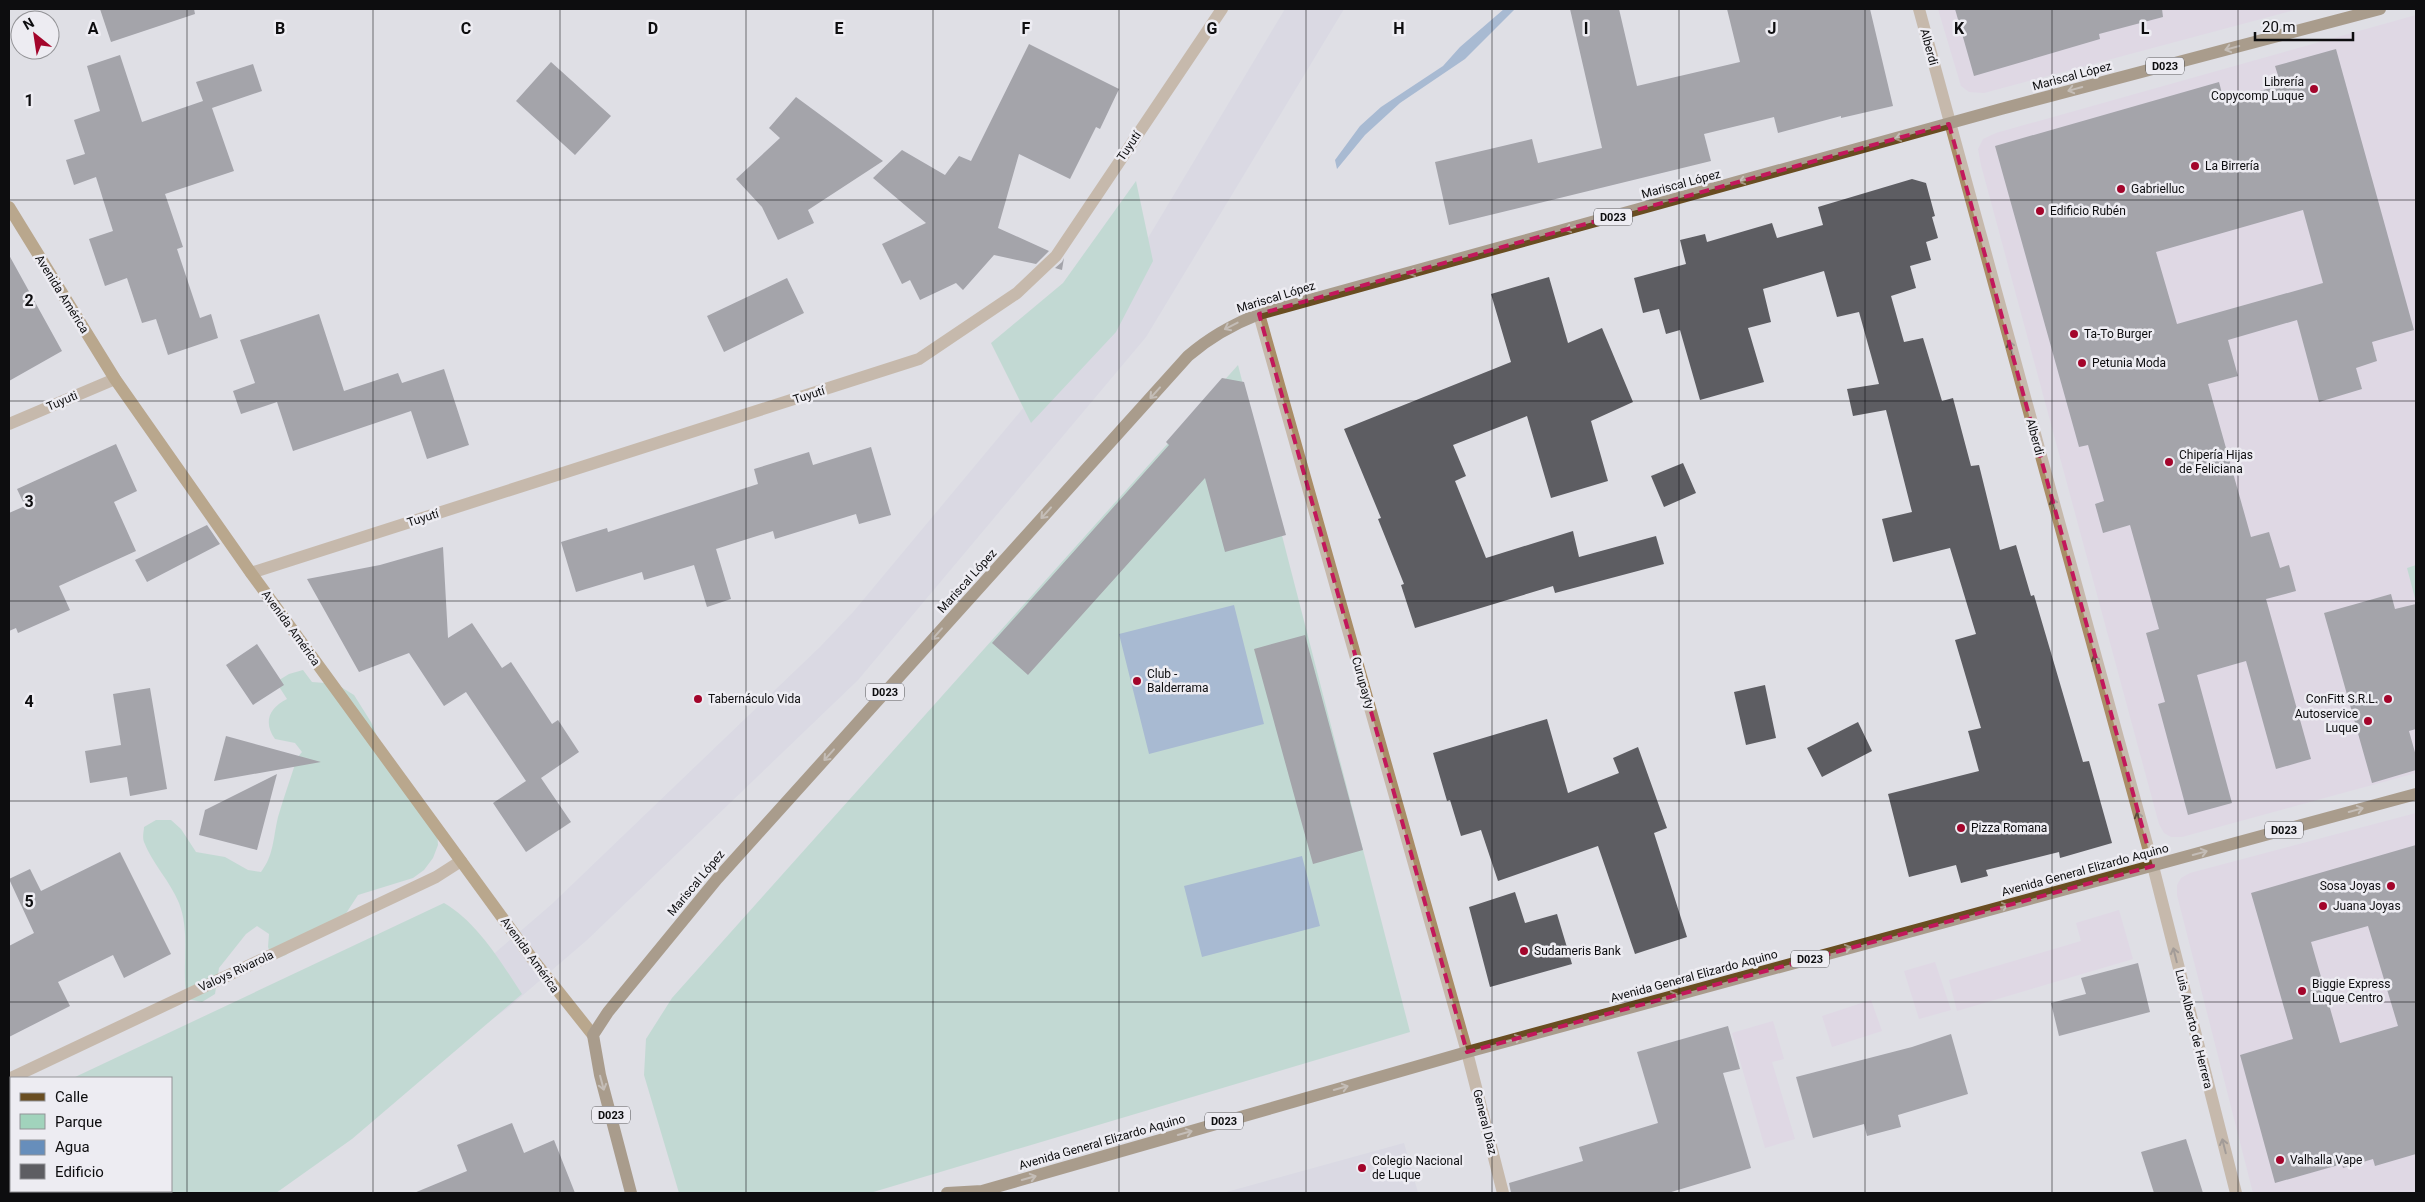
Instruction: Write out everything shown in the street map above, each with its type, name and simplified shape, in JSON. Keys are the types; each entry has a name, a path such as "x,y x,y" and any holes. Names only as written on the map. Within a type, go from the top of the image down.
{"main road":[{"name":"Mariscal López","path":"593,1036 608,1012 717,879 1188,356 1209,338 1232,324 1259,314 1949,124 2380,9"},
{"name":"Avenida América","path":"9,207 115,379 251,573 554,988 593,1036"},
{"name":"Avenida General Elizardo Aquino","path":"947,1193 980,1192 1467,1052 2416,794"},
{"name":"D023","path":"593,1036 600,1075 631,1193"}],"street":[{"name":"Tuyutí","path":"251,573 919,359 1018,293 1056,256 1222,9"},
{"name":"Alberdi","path":"1919,9 2152,866"},
{"name":"Curupayty","path":"1259,314 1467,1052"},
{"name":"Tuyuti","path":"9,424 115,379"},
{"name":"Valoys Rivarola","path":"13,1077 436,877 461,861"},
{"name":"Luis Alberto de Herrera","path":"2152,866 2236,1193"},
{"name":"General Díaz","path":"1467,1052 1503,1193"}],"highlighted area":[{"path":"1949,124 2153,866 1467,1052 1259,314"}],"shaded area":[{"path":"1285,9 1344,9 1146,337 858,680 587,940 509,1007 251,1193 160,1193 172,1192 481,965 552,904 820,647 854,611 1105,310"},
{"path":"1938,9 2298,9 1984,93 1969,92 1961,86"},
{"path":"2416,15 2416,773 2182,837 2171,837 2164,833 2159,824 1978,149 1983,139 1996,133"},
{"path":"2416,813 2416,1193 2253,1193 2177,895 2177,885 2181,878 2190,873"},
{"path":"2119,910 2133,959 1957,1011 1949,980 2081,941 2076,923"},
{"path":"1935,962 1951,1010 1919,1019 1904,971"},
{"path":"1871,1000 1882,1031 1832,1047 1822,1016"},
{"path":"1773,1021 1784,1059 1772,1062 1795,1139 1765,1148 1732,1033"},
{"name":"Colegio Nacional de Luque","path":"1404,1143 1418,1193 1223,1193"}],"green space":[{"path":"1136,181 1153,261 1116,332 1031,423 991,343 1063,283"},
{"name":"Club - Balderrama","path":"1238,365 1410,1032 870,1193 679,1193 644,1075 646,1039 672,998"},
{"path":"2416,565 2416,602 2407,568"},
{"path":"303,670 312,682 341,687 354,695 371,722 393,774 437,830 438,845 433,858 424,870 413,878 358,895 343,918 317,928 286,955 273,960 268,947 269,934 257,926 246,934 219,968 215,994 202,1002 187,999 183,915 171,887 144,842 144,827 156,820 171,820 181,829 196,852 225,857 248,870 261,872 271,853 280,810 297,758 302,752 295,743 275,739 271,733 269,721 272,711 287,699 276,682 289,674"},
{"path":"444,903 456,911 478,932 497,956 522,994 352,1139 276,1193 9,1193 10,1108 10,1192 172,1192 172,1077 75,1077"}],"water":[{"path":"1504,9 1515,9 1465,59 1400,103 1365,135 1337,169 1335,160 1360,126 1381,107 1443,66 1460,47"},
{"path":"1234,605 1264,724 1149,754 1119,634"},
{"path":"1302,856 1320,926 1202,957 1184,886"}],"building":[{"path":"100,9 194,9 195,14 111,42"},
{"path":"1570,9 1619,9 1637,86 1740,62 1727,9 1870,9 1893,106 1841,118 1841,116 1778,133 1774,117 1704,134 1711,161 1449,225 1435,162 1532,139 1538,163 1602,148"},
{"path":"1955,9 2162,9 2163,17 2099,34 2100,39 1974,76"},
{"path":"1029,44 1119,89 1100,129 1096,127 1070,179 1019,154 998,228 1049,251 1036,264 994,255 963,290 956,283 920,300 910,280 902,284 882,244 926,223 873,178 902,150 945,175 959,156 971,161"},
{"path":"2336,49 2414,330 2372,342 2377,361 2356,368 2362,389 2319,402 2297,320 2228,340 2238,376 2208,384 2251,537 2269,532 2280,568 2289,565 2296,591 2266,599 2311,759 2276,769 2246,661 2197,675 2232,803 2188,815 2158,704 2165,702 2146,633 2159,629 2130,525 2103,533 2095,504 2104,501 2088,445 2079,447 1995,146 2219,82 2224,101 2281,85 2275,66","holes":["2303,210 2323,283 2177,324 2156,252"]},
{"path":"120,55 142,122 203,101 196,82 253,64 262,91 212,108 234,171 165,194 183,247 177,249 200,318 211,314 218,338 168,355 156,319 142,323 127,278 105,286 89,239 113,231 96,177 74,185 66,160 85,154 74,120 100,111 87,66"},
{"path":"551,62 611,116 575,155 516,101"},
{"path":"796,97 883,161 808,210 814,223 778,240 762,207 736,179 780,138 769,128"},
{"path":"1912,179 1926,183 1935,216 1932,217 1938,238 1926,242 1931,260 1910,266 1916,288 1891,296 1904,342 1923,338 1942,401 1953,398 1971,466 1979,465 2000,550 2016,545 2031,596 2034,595 2083,762 2089,761 2112,843 2060,858 2059,852 1986,870 1988,876 1961,883 1956,865 1909,877 1888,794 1979,771 1968,731 1981,728 1955,640 1976,634 1950,548 1893,562 1882,519 1912,512 1886,410 1853,416 1847,389 1879,384 1859,312 1837,317 1824,271 1763,289 1771,322 1748,328 1764,382 1700,400 1680,330 1666,334 1659,309 1643,313 1634,278 1686,264 1680,240 1705,234 1707,242 1772,223 1777,238 1823,225 1818,207"},
{"path":"9,255 62,351 9,381"},
{"path":"1064,258 1062,270 1055,268 1062,262"},
{"path":"1549,277 1568,343 1602,328 1633,402 1591,421 1608,481 1551,498 1527,416 1453,445 1466,476 1455,481 1486,558 1573,531 1579,557 1656,536 1664,564 1555,593 1553,586 1415,628 1401,585 1404,584 1378,519 1381,518 1344,429 1511,362 1491,294"},
{"path":"787,278 804,313 724,352 707,316"},
{"path":"319,314 344,391 398,373 402,383 444,369 469,445 427,459 411,411 293,451 277,402 241,414 233,391 255,383 240,340"},
{"path":"1222,378 1244,382 1286,535 1225,552 1205,478 1028,675 992,643 1169,445 1166,442"},
{"path":"116,444 137,491 114,502 136,551 59,586 70,610 18,633 16,628 9,631 9,513 25,506 17,489"},
{"path":"871,447 891,515 859,524 856,514 775,539 773,531 716,549 731,599 707,607 694,565 644,580 642,572 576,592 561,542 607,528 608,532 758,484 754,469 809,452 813,465"},
{"path":"1683,463 1696,493 1664,507 1651,476"},
{"path":"207,525 220,544 147,582 135,560"},
{"path":"443,547 448,638 472,623 502,668 511,662 552,724 558,720 579,752 541,778 571,822 526,852 493,803 526,781 466,692 444,706 409,653 359,672 307,579 380,565"},
{"path":"2391,594 2395,609 2416,604 2416,729 2409,731 2416,756 2416,770 2372,783 2324,613"},
{"path":"1305,635 1363,850 1313,864 1254,649"},
{"path":"257,644 284,685 253,705 226,665"},
{"path":"1765,685 1776,738 1746,745 1734,692"},
{"path":"150,688 167,789 130,796 127,777 90,783 85,751 121,745 113,694"},
{"path":"1547,719 1568,793 1619,773 1613,758 1638,747 1667,828 1654,833 1687,937 1635,954 1598,846 1498,881 1481,830 1461,836 1450,800 1447,801 1433,753"},
{"path":"1858,722 1872,751 1822,777 1807,748"},
{"path":"226,736 321,762 214,781"},
{"path":"277,774 257,850 199,835 205,810"},
{"path":"2416,845 2416,1154 2375,1166 2373,1159 2343,1168 2342,1164 2275,1183 2240,1055 2293,1039 2251,893","holes":["2368,926 2398,1026 2340,1043 2311,942"]},
{"path":"120,852 171,954 124,978 113,955 58,982 70,1006 9,1037 9,946 34,933 9,879 30,869 41,891"},
{"name":"Sudameris Bank","path":"1515,892 1525,923 1557,914 1572,964 1490,987 1469,907"},
{"path":"2138,963 2150,1012 2059,1036 2051,1003 2086,994 2081,978"},
{"path":"1728,1026 1740,1069 1723,1073 1751,1168 1668,1193 1511,1193 1509,1183 1583,1161 1579,1147 1658,1123 1637,1052"},
{"path":"1951,1034 1968,1094 1898,1115 1901,1127 1867,1136 1864,1124 1813,1138 1796,1077 1912,1047"},
{"path":"512,1123 524,1153 554,1140 575,1193 414,1193 467,1171 457,1145"},
{"path":"2186,1139 2203,1193 2154,1193 2141,1152"}],"place":[{"name":"Librería Copycomp Luque","path":"2314,89"},
{"name":"La Birrería","path":"2195,166"},
{"name":"Gabrielluc","path":"2121,189"},
{"name":"Edificio Rubén","path":"2040,211"},
{"name":"Ta-To Burger","path":"2074,334"},
{"name":"Petunia Moda","path":"2082,363"},
{"name":"Chipería Hijas de Feliciana","path":"2169,462"},
{"name":"Club - Balderrama","path":"1137,681"},
{"name":"Tabernáculo Vida","path":"698,699"},
{"name":"ConFitt S.R.L.","path":"2388,699"},
{"name":"Autoservice Luque","path":"2368,721"},
{"name":"Pizza Romana","path":"1961,828"},
{"name":"Sosa Joyas","path":"2391,886"},
{"name":"Juana Joyas","path":"2323,906"},
{"name":"Sudameris Bank","path":"1524,951"},
{"name":"Biggie Express Luque Centro","path":"2302,991"},
{"name":"Valhalla Vape","path":"2280,1160"},
{"name":"Colegio Nacional de Luque","path":"1362,1168"}]}
